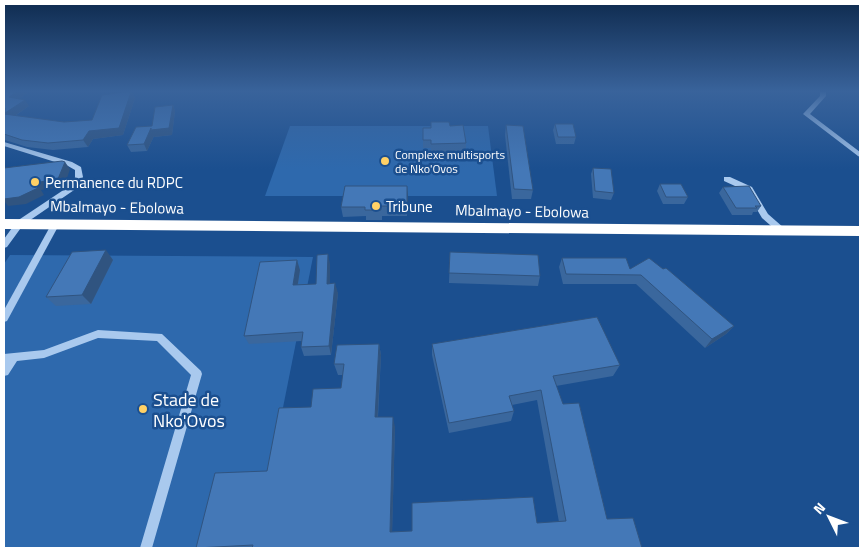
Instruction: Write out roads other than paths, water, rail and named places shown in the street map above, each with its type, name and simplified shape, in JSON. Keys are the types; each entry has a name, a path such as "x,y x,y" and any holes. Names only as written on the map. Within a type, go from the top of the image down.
{"highway":[{"name":"Mbalmayo - Ebolowa","path":"4,224 860,231"}],"street":[{"path":"811,118 860,155"},
{"path":"4,144 70,164 78,169 79,177 77,184 20,223 4,245"},
{"path":"727,180 749,189 765,216 781,230"},
{"path":"4,318 56,223"},
{"path":"4,372 9,358 44,354 98,334 159,337 197,374 146,548"}],"place":[{"name":"Complexe multisports de Nko'Ovos","path":"385,161"},
{"name":"Permanence du RDPC","path":"35,182"},
{"name":"Tribune","path":"376,206"},
{"name":"Stade de Nko'Ovos","path":"143,409"}]}
